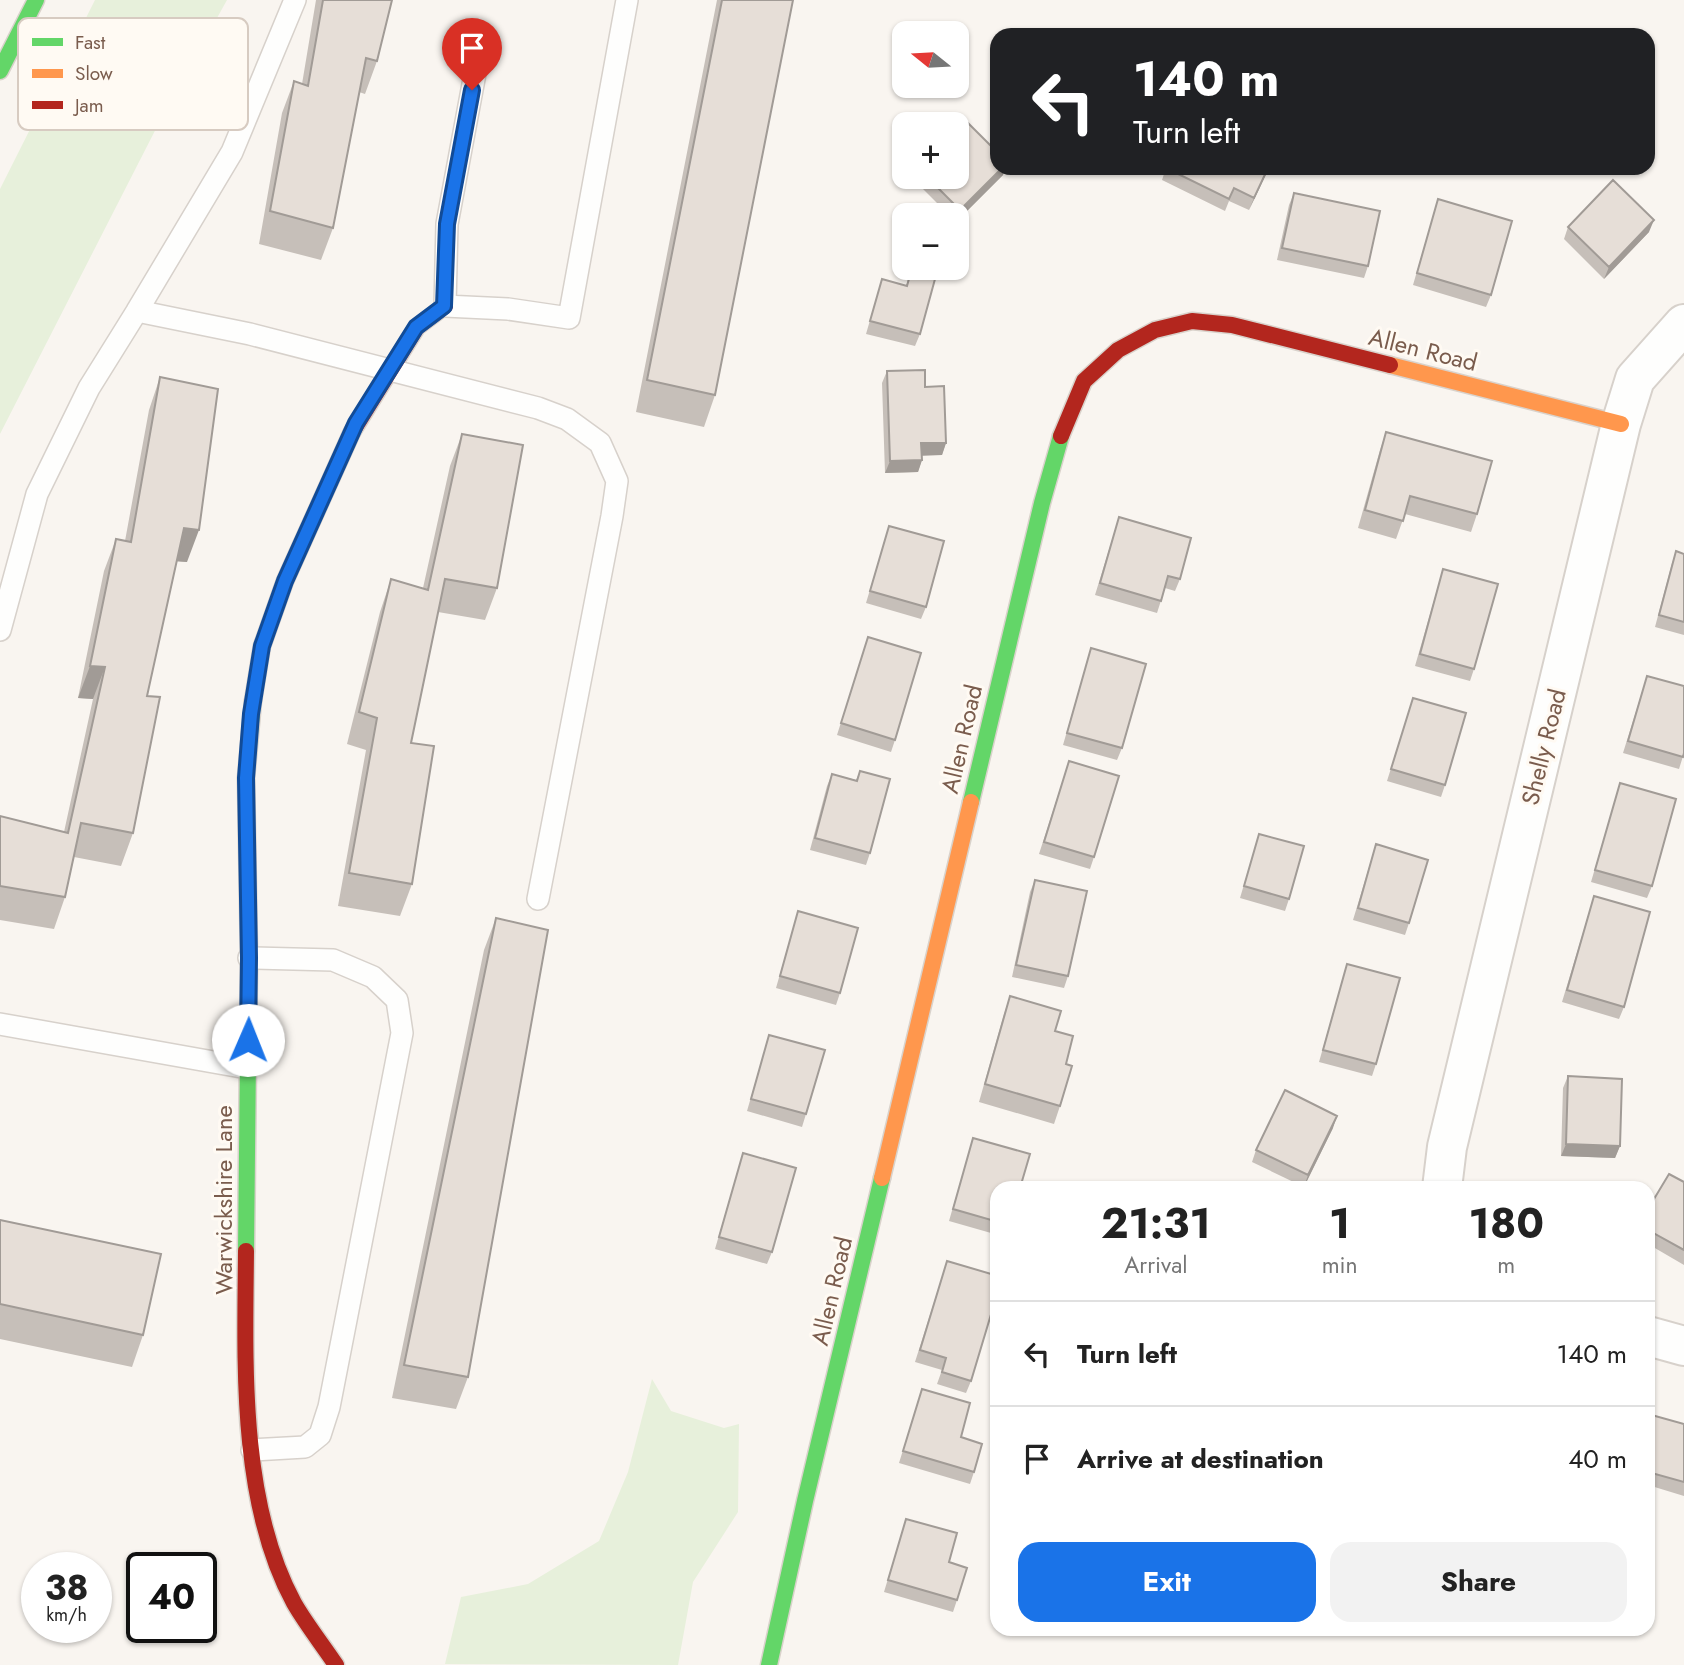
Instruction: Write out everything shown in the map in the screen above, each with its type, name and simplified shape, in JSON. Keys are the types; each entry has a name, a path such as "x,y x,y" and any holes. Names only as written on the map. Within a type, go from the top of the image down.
{"main road":[{"path":"27,18 36,0"},
{"path":"0,71 18,36"},
{"name":"Warwickshire Lane","path":"336,1665 294,1602 267,1536 252,1450 245,1368 249,958 246,778 251,714 262,646 285,581 356,423 416,327 444,306"},
{"name":"Allen Road","path":"769,1665 808,1488 1042,503 1063,427 1084,381 1118,350 1155,330 1192,320 1232,325 1621,424"}],"street":[{"name":"Shelly Road","path":"1443,1181 1447,1147 1621,424 1635,379 1684,324"},
{"path":"1655,1338 1684,1346"}],"lane":[{"path":"248,113 295,0"},
{"path":"482,36 447,224 444,306 508,309 569,318 627,0"},
{"path":"0,630 37,494 89,388 232,152 241,130"},
{"path":"137,311 250,334 538,408 567,419 600,443 617,481 538,899"},
{"path":"249,958 333,960 373,977 397,1000 402,1033 330,1407 320,1435 305,1447 252,1450"},
{"path":"0,1024 247,1068"}],"green space":[{"path":"95,0 227,0 217,18 86,18"},
{"path":"30,130 155,130 0,434 0,189"},
{"path":"652,1379 671,1411 724,1428 739,1424 738,1512 693,1582 678,1665 445,1664 461,1597 528,1584 599,1541 628,1472"}],"building":[{"path":"323,0 392,0 377,61 366,58 333,228 270,211 294,81 308,86"},
{"path":"722,0 793,0 715,395 647,380"},
{"path":"969,124 990,145 990,175 995,175 967,203 953,203 939,189 969,189"},
{"path":"1180,175 1265,175 1254,198 1234,188 1229,199"},
{"path":"1613,180 1654,220 1609,267 1568,227"},
{"path":"1294,193 1380,211 1368,266 1282,248"},
{"path":"1438,199 1512,221 1491,295 1417,273"},
{"path":"882,279 907,286 909,280 935,280 920,334 870,321"},
{"path":"925,370 925,387 944,386 946,443 921,443 922,460 890,461 887,371"},
{"path":"160,377 218,389 199,530 184,528 147,696 160,697 133,833 81,823 65,897 0,886 0,816 68,833 105,667 90,666 116,539 131,542"},
{"path":"1386,432 1492,461 1477,514 1410,496 1403,521 1365,510"},
{"path":"462,434 523,445 497,588 445,579 411,743 434,746 412,884 349,873 377,718 359,712 391,579 428,590"},
{"path":"1119,517 1191,538 1180,579 1168,576 1161,601 1100,583"},
{"path":"889,526 944,541 926,607 870,591"},
{"path":"1676,551 1684,554 1684,622 1659,615"},
{"path":"1443,569 1498,584 1474,669 1420,654"},
{"path":"868,637 921,653 895,740 841,723"},
{"path":"1091,648 1146,664 1122,748 1067,733"},
{"path":"1647,676 1684,686 1683,757 1628,741"},
{"path":"1413,698 1466,713 1445,785 1391,769"},
{"path":"1069,761 1119,776 1094,857 1044,842"},
{"path":"860,771 890,779 870,853 815,838 832,774 857,781"},
{"path":"1620,783 1676,799 1652,886 1595,870"},
{"path":"1259,834 1304,846 1289,899 1244,886"},
{"path":"1376,844 1428,860 1409,923 1358,908"},
{"path":"1035,880 1087,891 1068,976 1016,965"},
{"path":"1594,896 1650,912 1624,1007 1567,990"},
{"path":"798,911 858,928 840,993 780,976"},
{"path":"496,918 548,930 468,1377 404,1365"},
{"path":"1347,964 1400,978 1376,1064 1323,1050"},
{"path":"1010,996 1061,1011 1055,1031 1073,1036 1066,1064 1072,1066 1060,1106 985,1084"},
{"path":"769,1035 825,1050 806,1114 751,1099"},
{"path":"1568,1076 1622,1079 1620,1146 1566,1144"},
{"path":"1285,1090 1337,1116 1308,1175 1256,1150"},
{"path":"973,1138 1030,1154 1022,1181 990,1181 990,1220 953,1209"},
{"path":"743,1153 796,1168 772,1252 719,1237"},
{"path":"1669,1174 1684,1182 1684,1250 1655,1234 1655,1197"},
{"path":"0,1220 161,1254 143,1335 0,1304"},
{"path":"947,1261 990,1274 990,1318 971,1381 942,1372 946,1358 920,1350"},
{"path":"922,1389 970,1403 961,1437 982,1444 974,1472 903,1451"},
{"path":"1655,1416 1684,1424 1684,1482 1655,1474"},
{"path":"906,1519 957,1533 949,1562 967,1568 957,1600 888,1580"}],"traffic: fast":[{"path":"27,18 36,0"},
{"path":"0,71 18,36"},
{"path":"971,802 1042,503 1061,436"},
{"path":"246,1251 249,958 246,778 253,701"},
{"path":"769,1665 882,1178"}],"traffic: slow":[{"path":"1390,365 1621,424"},
{"path":"253,701 262,646 285,581 352,432"},
{"path":"882,1178 971,802"}],"traffic: jam":[{"path":"352,432 417,327 445,306"},
{"path":"1061,436 1084,381 1118,350 1155,330 1192,321 1232,325 1390,365"},
{"path":"246,1251 246,1385 254,1477 263,1521 276,1563 294,1603 336,1665"}],"route":[{"path":"248,1040 246,778 251,714 262,646 285,581 356,423 416,327 444,306 447,224 472,90"}]}
